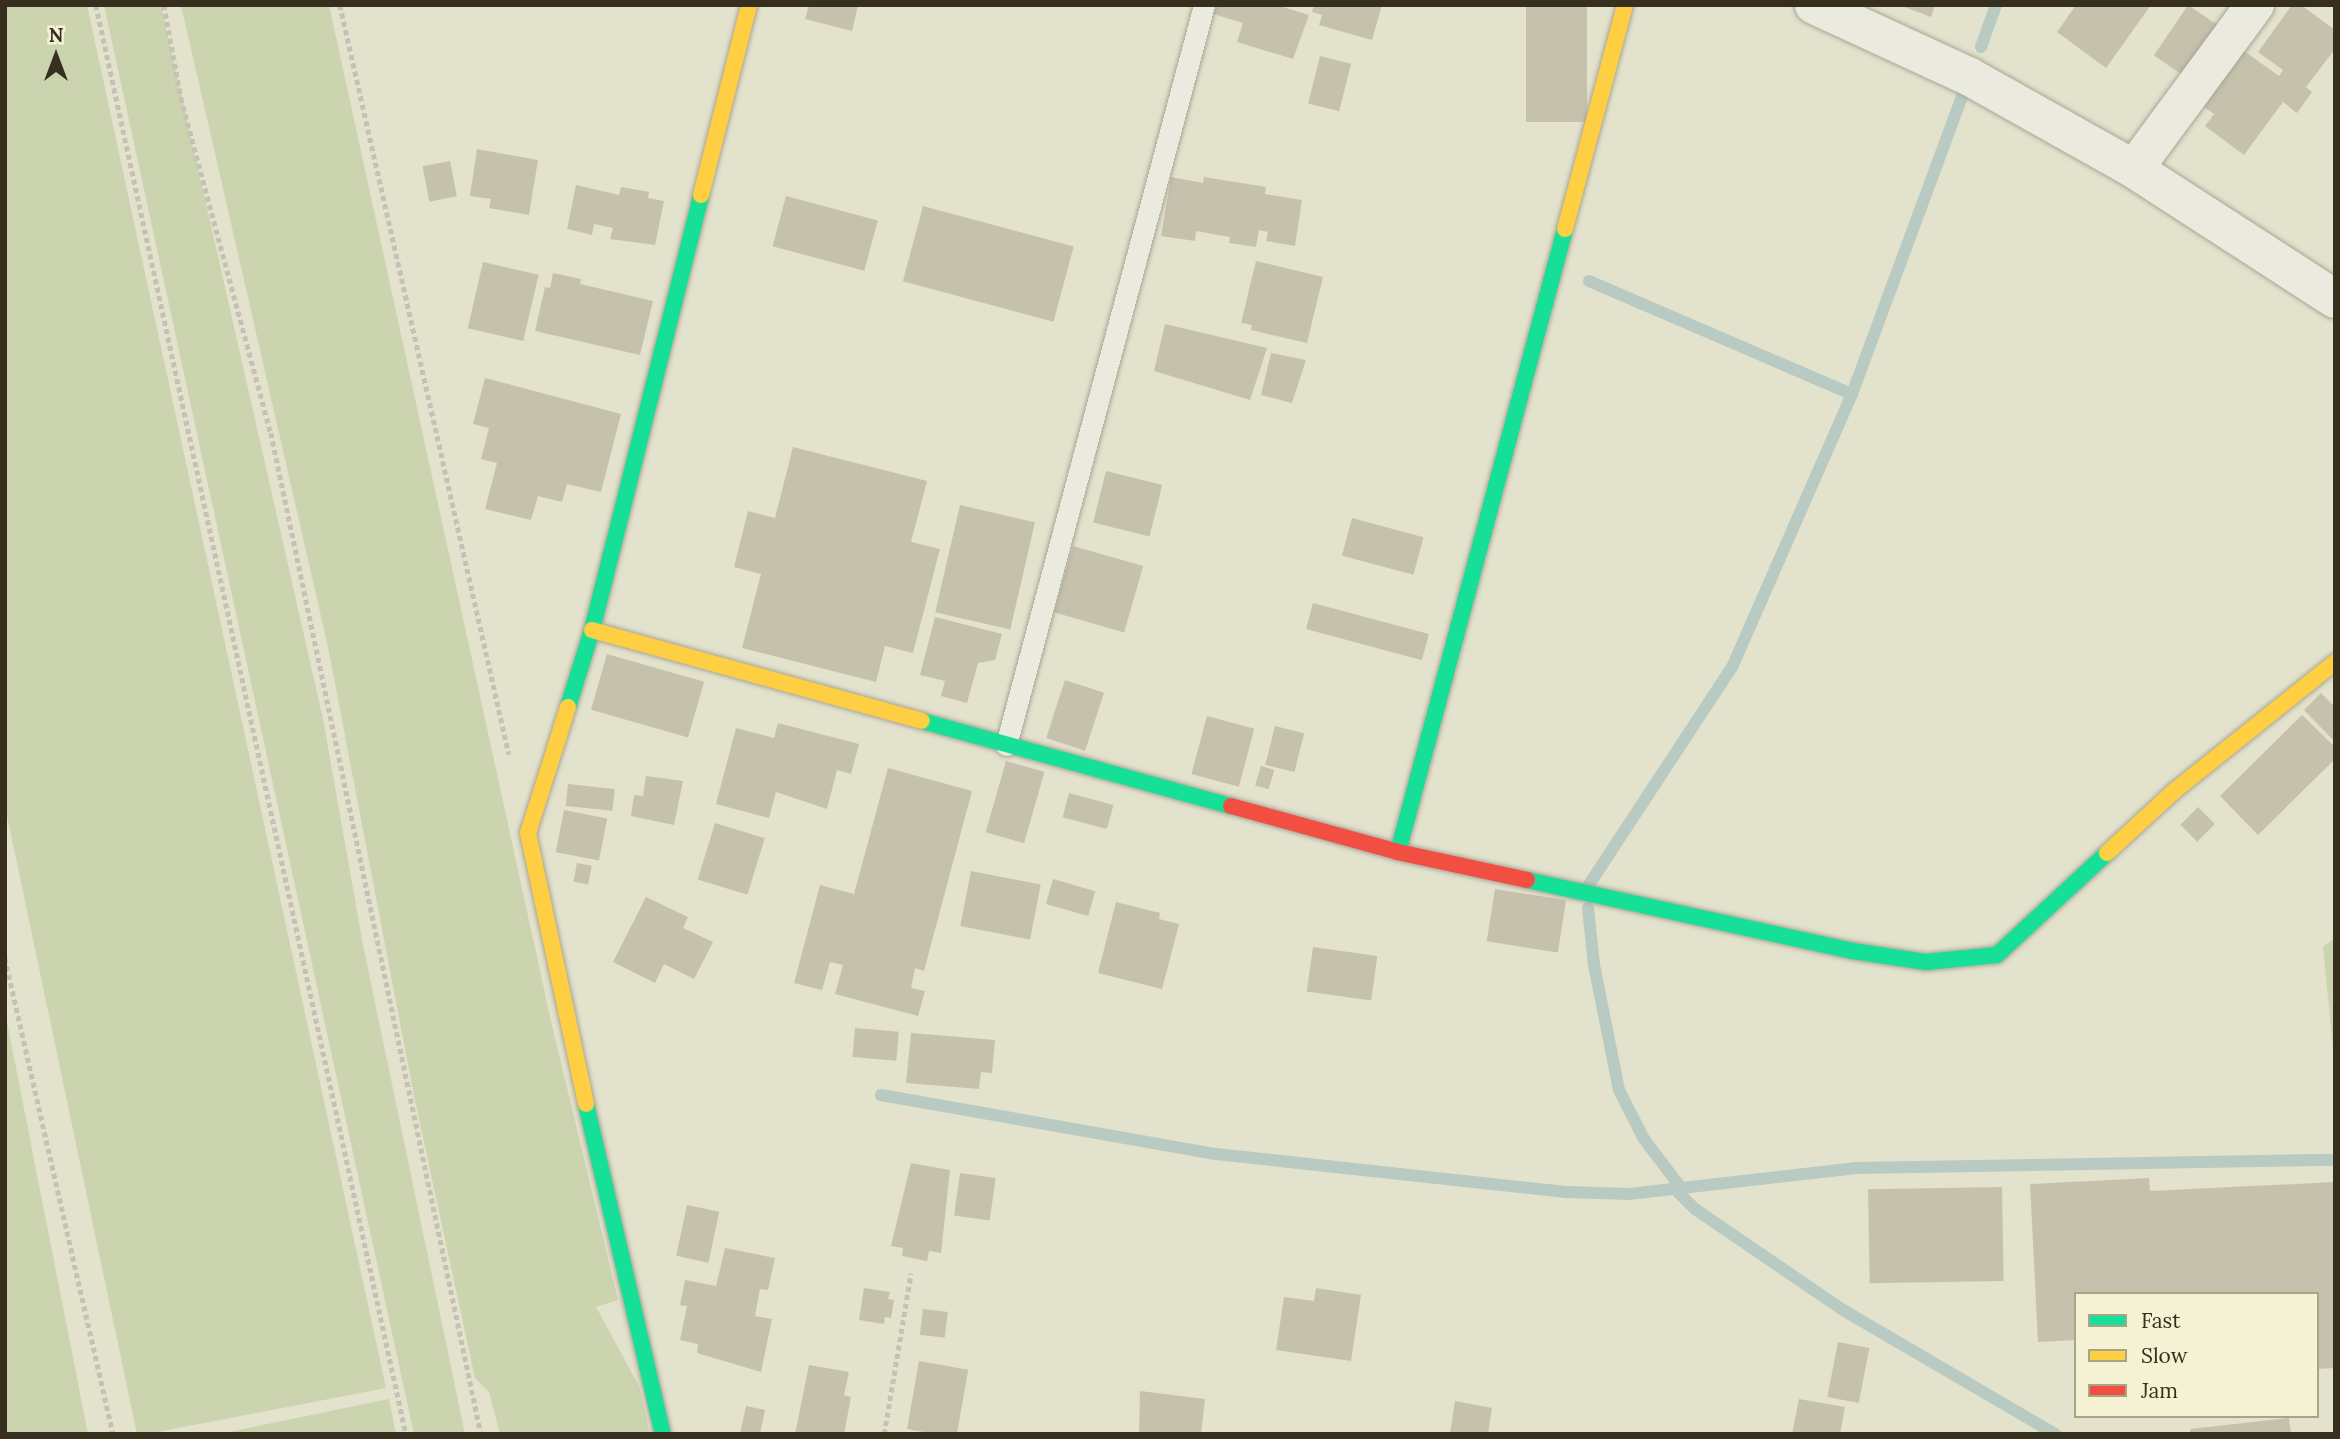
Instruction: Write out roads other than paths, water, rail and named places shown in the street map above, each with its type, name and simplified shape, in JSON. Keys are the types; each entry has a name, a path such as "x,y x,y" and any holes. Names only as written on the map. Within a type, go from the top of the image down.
{"street":[{"path":"663,1434 571,1041 528,833 592,630 749,5"},
{"path":"1398,852 1558,269 1625,5"},
{"path":"1814,5 1970,76 2134,169 2335,299"},
{"path":"2134,169 2255,5"},
{"path":"592,630 1398,852 1853,951 1926,962 1997,955 2173,792 2333,668"}],"lane":[{"path":"1006,745 1204,5"}],"waterway":[{"path":"1981,47 1996,5"},
{"path":"1852,394 1965,89"},
{"path":"1589,281 1852,394 1732,667 1589,885"},
{"path":"1588,908 1594,965 1619,1090 1644,1139 1678,1184 1679,1193 1695,1209 1843,1310 2055,1434"},
{"path":"881,1095 1216,1154 1568,1192 1629,1194 1857,1168 2335,1160"}]}
